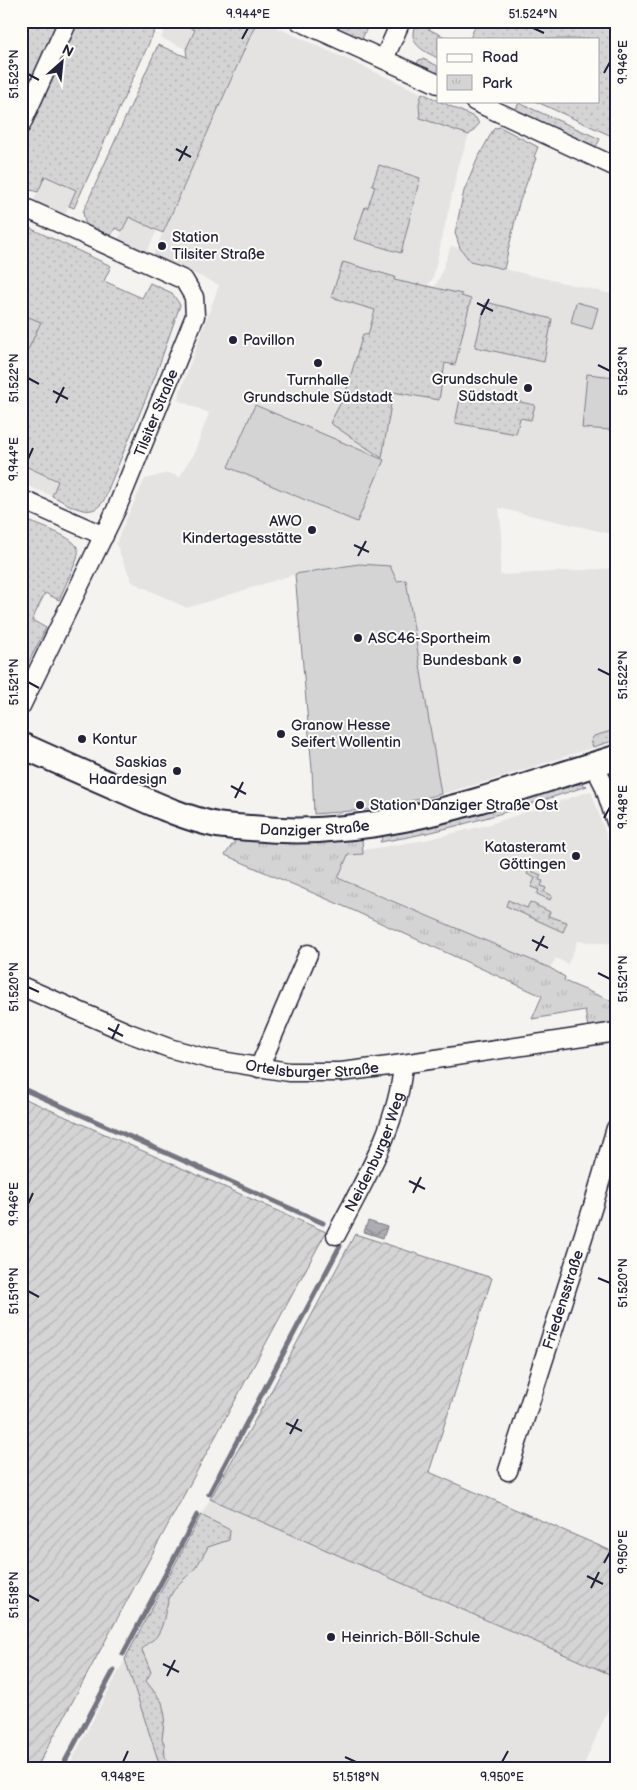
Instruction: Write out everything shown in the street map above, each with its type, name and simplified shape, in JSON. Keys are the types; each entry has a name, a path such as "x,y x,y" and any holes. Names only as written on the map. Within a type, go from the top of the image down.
{"street":[{"path":"21,125 68,21"},
{"path":"299,21 437,84"},
{"path":"384,59 401,21"},
{"path":"476,102 616,167"},
{"name":"Tilsiter Straße","path":"21,206 184,280 194,298 195,316 116,510 21,706"},
{"path":"21,499 104,536"},
{"name":"Danziger Straße","path":"21,745 183,815 218,825 279,831 340,830 434,814 605,762"},
{"path":"605,762 604,785 616,822"},
{"path":"259,1068 308,954"},
{"name":"Ortelsburger Straße","path":"21,986 121,1030 169,1048 210,1059 289,1072 341,1072 403,1065 616,1032"},
{"name":"Neidenburger Weg","path":"336,1235 383,1140 397,1103 403,1065"},
{"name":"Friedensstraße","path":"508,1471 616,1128"}],"shaded area":[{"path":"169,21 176,21 195,30 186,49 161,38"},
{"path":"257,21 263,21 437,100 437,102 476,118 479,124 469,135 459,164 433,278 428,285 434,287 439,279 451,246 460,248 470,261 616,295 616,535 499,508 502,535 500,575 616,568 616,740 495,779 441,794 406,581 397,581 359,564 295,574 187,608 132,582 116,544 123,526 145,479 168,473 180,477 193,456 209,413 177,400 219,285 153,255"},
{"path":"45,176 76,190 65,214 61,215 33,202"},
{"path":"129,217 157,230 146,253 118,240"},
{"path":"21,464 59,481 52,496 21,483"},
{"path":"591,791 616,864 616,944 578,941 568,964 556,958 550,968 338,877 348,855 363,854 363,850 426,840 487,825"},
{"name":"Heinrich-Böll-Schule","path":"210,1499 616,1677 616,1691 584,1765 592,1769 67,1769"}],"green space":[{"path":"21,21 61,21 21,110"},
{"path":"74,21 159,21 74,208 69,206 76,190 45,176 38,192 31,190 26,198 21,196 21,138"},
{"path":"182,21 257,21 163,233 129,217 122,231 115,228 111,236 87,225 83,212 158,45 187,57 186,49 195,30 181,23"},
{"path":"317,21 370,21 361,41"},
{"path":"477,21 616,21 616,138 537,102 600,102 600,38 470,38"},
{"path":"416,23 447,38 437,38 437,57 418,45 413,36"},
{"path":"423,59 437,66 437,75 416,65 419,60"},
{"path":"422,93 437,100 437,102 441,102 476,118 479,124 469,135 420,118 419,104"},
{"path":"519,103 600,139 596,147 515,110"},
{"path":"500,127 538,147 534,157 536,158 519,203 504,269 470,261 460,248 455,233 464,191 477,160 493,130"},
{"path":"379,165 420,178 401,253 354,239 365,207 368,207 375,186 372,185"},
{"path":"21,224 111,266 104,281 142,298 150,283 172,293 180,305 156,374 106,497 95,509 83,510 76,508 52,496 58,481 21,464"},
{"path":"343,262 395,277 394,280 462,294 461,296 471,299 455,365 445,363 439,400 393,392 382,458 330,423 345,395 363,334 368,335 375,310 331,297"},
{"path":"486,302 552,319 544,362 475,347"},
{"path":"576,302 598,308 592,329 571,323"},
{"path":"21,314 41,322 21,365"},
{"path":"587,374 615,377 610,430 582,428"},
{"path":"462,390 535,405 531,420 520,418 516,434 455,423"},
{"path":"255,405 384,460 357,522 228,467"},
{"path":"21,518 68,538 77,547 78,552 77,559 59,600 45,593 32,620 46,628 21,677"},
{"name":"ASC46-Sportheim","path":"359,564 390,566 397,581 406,580 441,794 376,809 314,814 312,769 295,574"},
{"path":"616,728 616,740 593,747 591,741 594,736"},
{"path":"579,784 587,786 459,825 380,842 384,835 452,821 570,785"},
{"path":"237,838 284,843 315,843 362,839 363,854 348,855 338,878 550,968 565,977 564,981 616,1003 616,1022 588,1028 585,1010 532,1019 542,996 225,855"},
{"path":"529,870 541,875 539,880 543,881 541,886 546,888 544,892 552,896 550,900 537,894 539,890 531,887 535,878 527,874"},
{"path":"508,900 527,908 530,902 550,912 548,916 567,922 563,932 506,906"},
{"path":"21,1097 326,1232 36,1769 21,1769"},
{"path":"355,1234 492,1278 429,1472 616,1553 616,1677 210,1499 267,1399"},
{"path":"201,1515 230,1530 229,1540 208,1547 196,1567 174,1589 169,1598 158,1634 142,1650 151,1672 146,1681 162,1702 165,1716 162,1739 165,1757 173,1769 161,1769 125,1659"}],"water":[{"path":"368,1221 387,1227 383,1238 364,1232"}],"waterway":[{"path":"21,1088 323,1223"},
{"path":"209,1494 340,1246"},
{"path":"123,1654 197,1515"},
{"path":"61,1769 114,1670"}],"place":[{"name":"Station Tilsiter Straße","path":"162,246"},
{"name":"Pavillon","path":"233,340"},
{"name":"Turnhalle Grundschule Südstadt","path":"318,363"},
{"name":"Grundschule Südstadt","path":"528,388"},
{"name":"AWO Kindertagesstätte","path":"312,530"},
{"name":"ASC46-Sportheim","path":"358,638"},
{"name":"Bundesbank","path":"517,660"},
{"name":"Granow Hesse Seifert Wollentin","path":"281,734"},
{"name":"Kontur","path":"82,739"},
{"name":"Saskias Haardesign","path":"177,771"},
{"name":"Station Danziger Straße Ost","path":"360,805"},
{"name":"Katasteramt Göttingen","path":"576,856"},
{"name":"Heinrich-Böll-Schule","path":"331,1637"}]}
